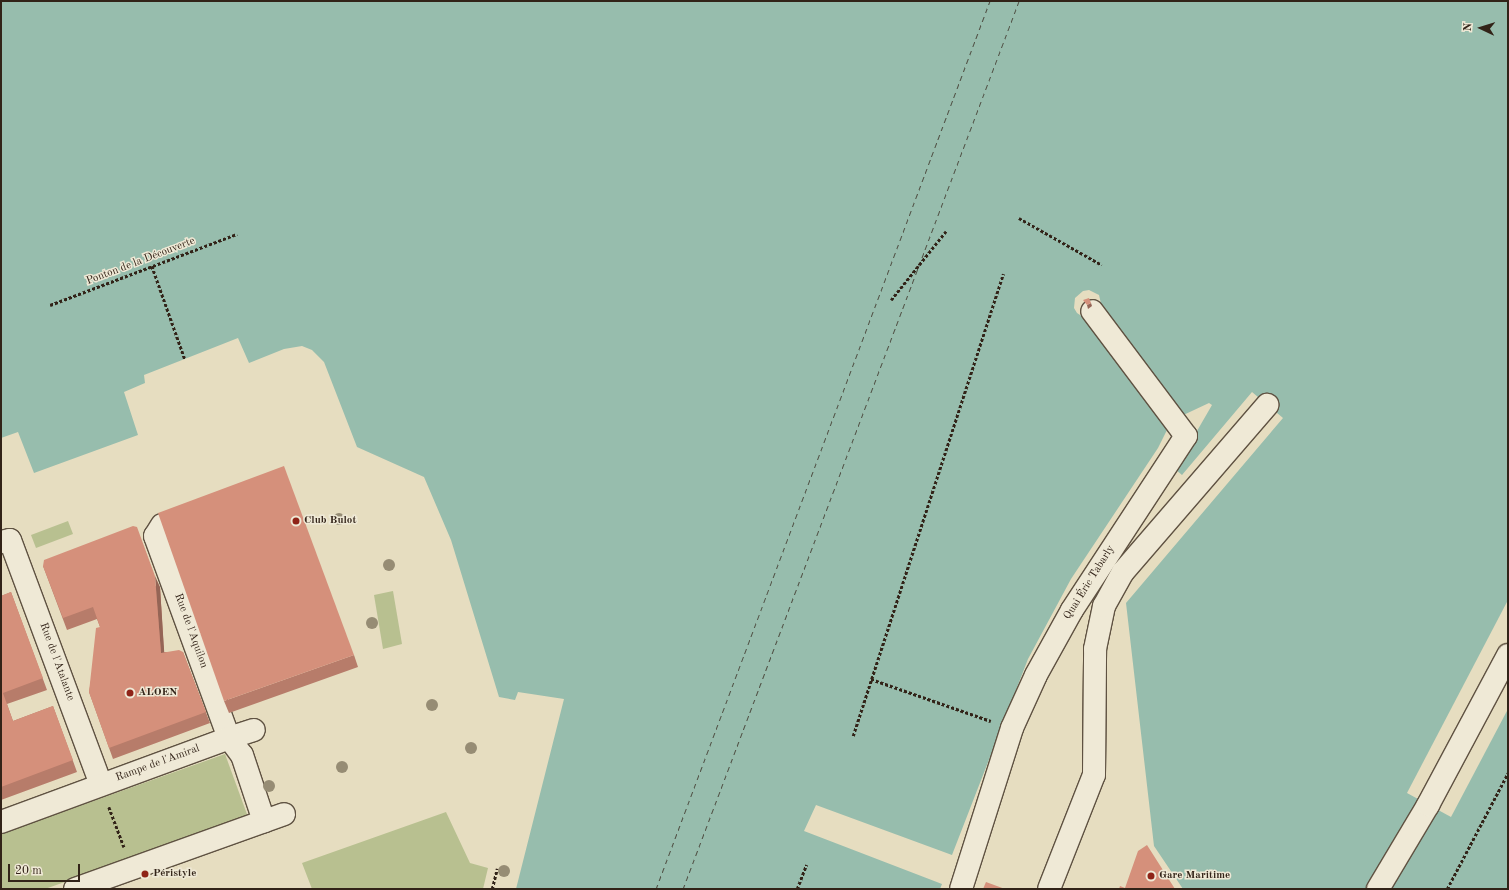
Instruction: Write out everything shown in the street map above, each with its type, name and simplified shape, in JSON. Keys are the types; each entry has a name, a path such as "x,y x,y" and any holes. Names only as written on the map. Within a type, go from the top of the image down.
{"street":[{"name":"Quai Éric Tabarly","path":"961,889 1012,728 1036,675 1072,610 1186,436 1092,311"},
{"path":"1049,889 1094,775 1095,649 1104,606 1123,572 1267,405"},
{"name":"Rue de l'Aquilon","path":"162,525 155,536 229,738"},
{"name":"Rue de l'Atalante","path":"6,541 101,785"},
{"path":"1378,889 1428,805 1508,655"},
{"name":"Rampe de l'Amiral","path":"1,822 254,730"},
{"path":"229,738 242,755 264,821"},
{"path":"75,889 284,814"}],"path":[{"path":"1019,218 1102,265"},
{"path":"891,300 946,231"},
{"name":"Ponton de la Découverte","path":"50,305 236,234"},
{"path":"152,266 185,359"},
{"path":"853,736 1003,274"},
{"path":"871,679 1012,728"},
{"path":"1447,889 1508,773"},
{"path":"101,785 132,868"},
{"path":"797,889 806,865"},
{"path":"492,889 497,869"}],"shaded area":[{"path":"1,1 1508,1 1508,889 1183,889 1154,846 1126,603 1283,418 1252,392 1182,475 1175,469 1212,405 1209,403 1177,418 1102,308 1099,295 1089,290 1083,291 1075,298 1074,308 1077,313 1086,319 1169,426 1158,448 1071,579 1028,659 952,855 816,805 804,831 942,884 940,889 516,889 564,699 518,692 515,700 499,697 451,540 424,477 357,447 324,362 312,350 302,346 284,349 249,363 238,338 144,375 145,383 124,392 138,435 34,473 18,432 1,438"},
{"path":"68,521 73,534 36,548 31,535"},
{"path":"393,591 402,644 383,649 374,595"},
{"path":"225,754 248,817 45,889 1,889 1,834"},
{"path":"446,812 470,863 488,868 483,889 312,889 302,863"}],"pier":[{"path":"1508,600 1508,709 1451,817 1407,793"}],"building":[{"path":"1089,298 1091,303 1087,305 1083,300"},
{"path":"284,466 354,655 224,701 158,513"},
{"path":"133,526 137,527 155,576 161,653 179,650 183,652 206,712 109,748 89,692 96,628 100,627 93,607 63,618 43,566 44,560"},
{"path":"11,592 43,678 3,693 13,721 53,706 73,760 1,787 1,596"},
{"path":"1147,845 1175,889 1119,889 1120,886 1125,888 1138,851"},
{"path":"986,882 1005,889 983,889"}],"ferry route":[{"path":"656,889 990,1"},
{"path":"683,889 1019,1"}],"place":[{"name":"Club Bulot","path":"296,521"},
{"name":"ALOEN","path":"130,693"},
{"name":"Péristyle","path":"145,874"},
{"name":"Gare Maritime","path":"1151,876"}]}
